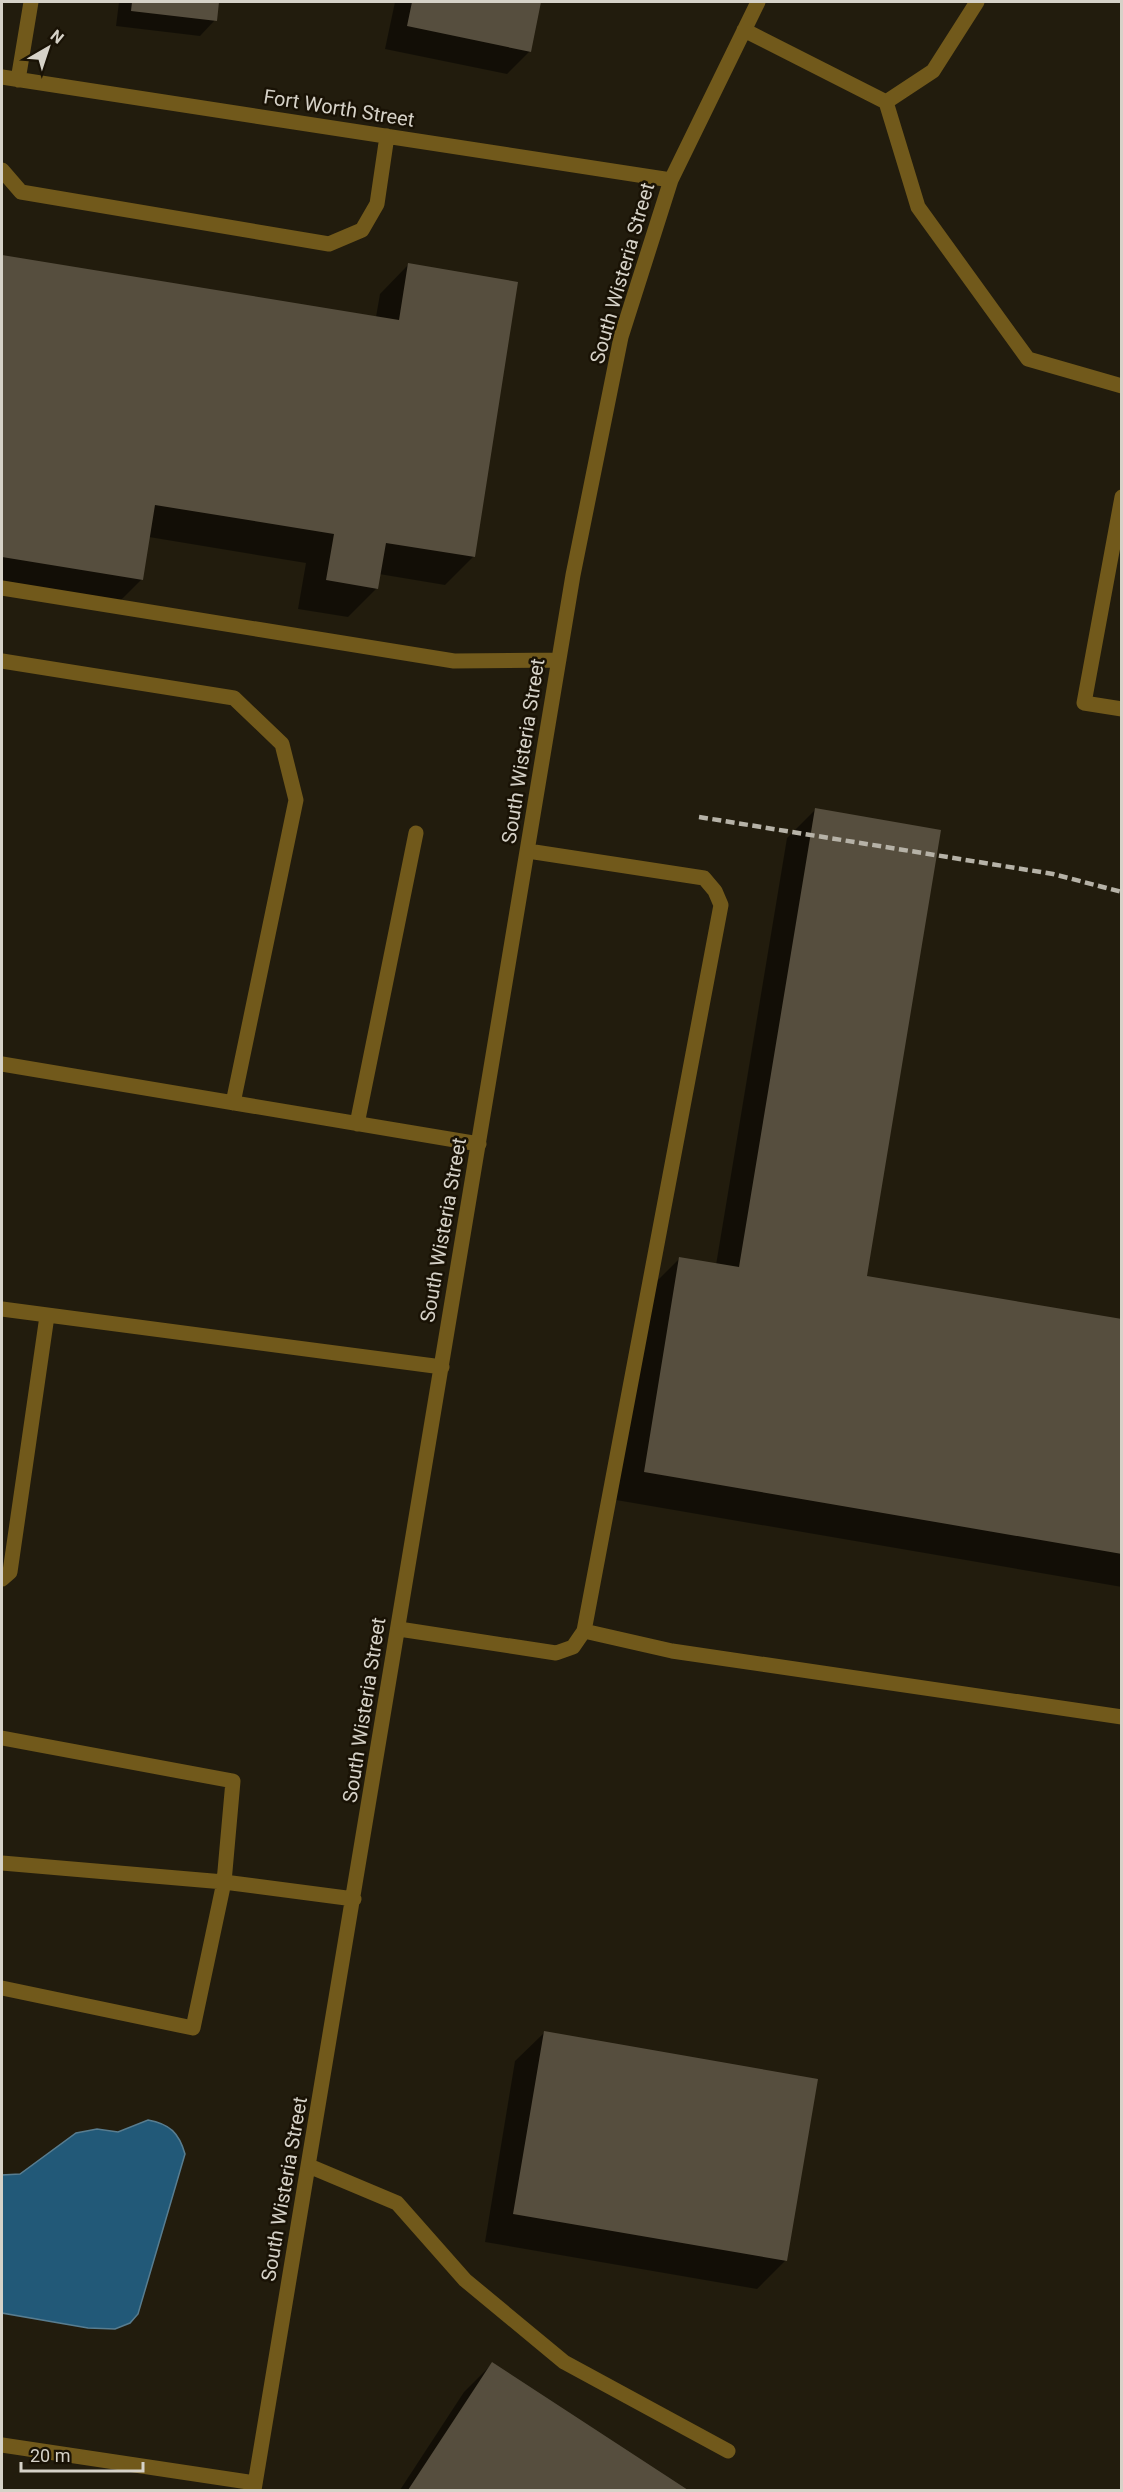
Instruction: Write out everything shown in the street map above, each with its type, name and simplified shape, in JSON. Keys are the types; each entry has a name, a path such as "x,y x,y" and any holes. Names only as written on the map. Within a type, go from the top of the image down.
{"street":[{"path":"18,80 31,2"},
{"name":"South Wisteria Street","path":"254,2487 354,1899 573,575 621,337 671,180 758,2"},
{"path":"886,102 933,71 977,2"},
{"path":"744,30 886,102 918,207 1028,359 1122,386"},
{"name":"Fort Worth Street","path":"2,77 671,180"},
{"path":"2,170 21,192 329,244 362,230 377,204 387,136"},
{"path":"1122,497 1084,703 1122,709"},
{"path":"2,588 454,661 559,660"},
{"path":"2,661 234,698 282,744 296,800 233,1103"},
{"path":"357,1124 416,833"},
{"path":"399,1629 556,1653 573,1647 584,1631 721,905 715,891 704,878 528,851"},
{"path":"2,1064 479,1144"},
{"path":"2,1310 442,1367"},
{"path":"2,1579 10,1572 47,1316"},
{"path":"584,1631 672,1651 1122,1717"},
{"path":"2,1738 233,1781 224,1882 193,2028 2,1988"},
{"path":"2,1863 224,1882 354,1899"},
{"path":"309,2166 397,2203 465,2280 564,2361 728,2451"},
{"path":"2,2445 254,2487"}],"water":[{"path":"148,2120 162,2124 173,2131 180,2140 185,2154 138,2314 130,2323 115,2329 88,2328 2,2313 2,2175 20,2174 76,2133 97,2129 118,2132"}],"building":[{"path":"132,2 219,2 217,21 131,11"},
{"path":"412,2 541,2 531,52 407,26"},
{"path":"2,255 399,320 408,263 518,282 475,557 386,543 378,589 326,580 334,534 155,505 143,580 2,557"},
{"path":"815,808 941,830 867,1276 1122,1319 1122,1554 644,1472 679,1257 739,1267"},
{"path":"544,2031 818,2079 787,2261 513,2214"},
{"path":"492,2362 688,2490 408,2490"}],"railway":[{"path":"699,817 1053,874 1122,892"}]}
